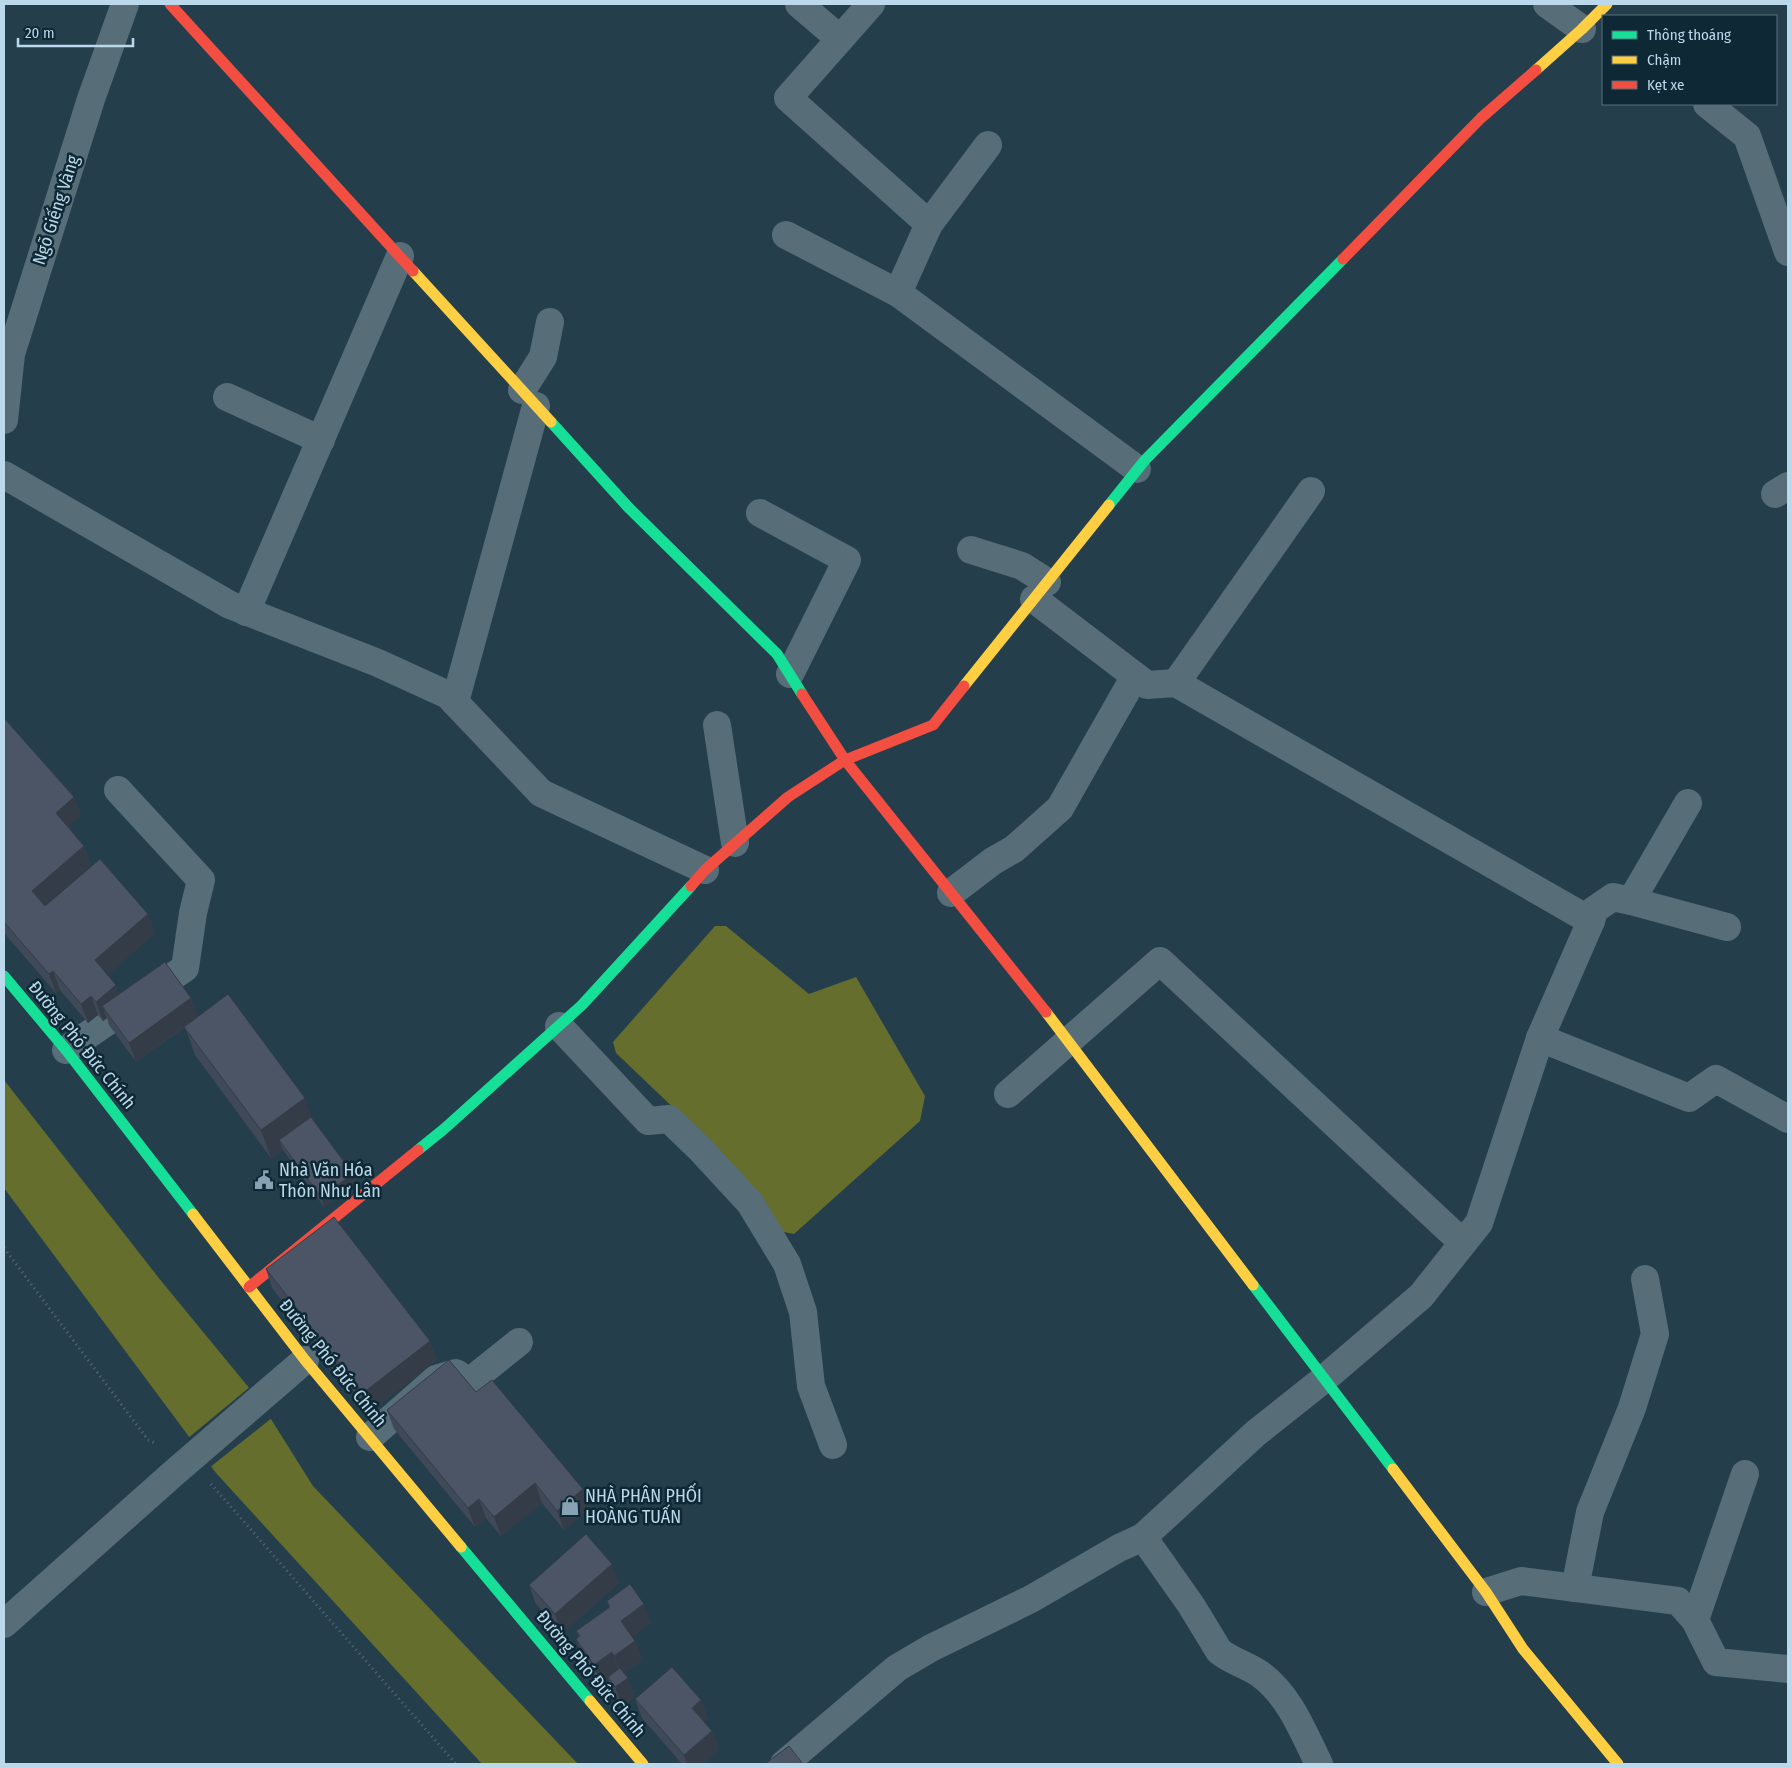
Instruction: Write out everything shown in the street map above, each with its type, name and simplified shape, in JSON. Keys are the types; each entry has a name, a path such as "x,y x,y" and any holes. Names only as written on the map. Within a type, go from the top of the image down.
{"street":[{"name":"Ngõ Giếng Vàng","path":"4,420 11,354 88,108 125,4"},
{"path":"170,4 628,507 777,654 846,760 1068,1041 1486,1592 1523,1649 1618,1764"},
{"path":"799,4 840,39"},
{"path":"871,4 788,98 929,224"},
{"path":"1547,4 1597,16"},
{"path":"249,1287 444,1129 582,1005 704,870 788,797 846,760 933,725 1137,469 1481,118 1597,16"},
{"path":"1708,105 1747,136 1788,252"},
{"path":"898,293 929,224 988,145"},
{"path":"786,235 898,293 1137,469"},
{"path":"246,612 400,256"},
{"path":"455,702 529,398 543,357 550,322"},
{"path":"227,396 321,440"},
{"path":"4,475 246,612 378,663 448,695 542,793 704,870"},
{"path":"1176,684 1311,491"},
{"path":"760,513 847,560 790,674"},
{"path":"971,550 1022,566 1040,590 1146,685 1176,684 1591,921"},
{"path":"951,893 993,861 1014,849 1060,808 1135,676"},
{"path":"717,725 735,843"},
{"path":"66,1050 185,968 193,913 201,880 118,790"},
{"path":"1631,901 1688,803"},
{"path":"784,1764 897,1668 930,1648 1031,1599 1119,1548 1143,1537 1256,1433 1324,1379 1421,1296 1478,1223 1540,1038 1591,921 1594,910 1612,897 1727,927"},
{"path":"1008,1094 1160,960 1462,1242"},
{"name":"Đường Phó Đức Chính","path":"4,976 66,1050 305,1360 643,1764"},
{"path":"558,1026 648,1120 668,1119 701,1150 750,1203 787,1264 803,1312 811,1386 833,1445"},
{"path":"1540,1038 1689,1098 1716,1079 1788,1119"},
{"path":"1574,1588 1590,1512 1632,1408 1655,1334 1645,1279"},
{"path":"370,1437 436,1379 456,1373 469,1382 519,1342"},
{"path":"4,1624 182,1465 305,1360"},
{"path":"1695,1620 1745,1474"},
{"path":"1143,1537 1191,1605 1219,1651 1259,1674 1287,1700 1319,1764"},
{"path":"1486,1592 1520,1581 1678,1601 1695,1620 1716,1662 1788,1669"}],"path":[{"path":"4,1248 148,1440 182,1465 456,1764"}],"shaded area":[{"path":"715,926 726,926 809,994 856,977 925,1096 920,1121 794,1234 778,1231 703,1136 616,1053 613,1042"},
{"path":"4,1080 162,1282 259,1400 313,1486 578,1764 482,1764 216,1473 4,1188"}],"pier":[{"path":"251,1386 273,1417 209,1468 187,1439"}],"building":[{"path":"4,718 74,797 56,813 84,846 32,891 45,906 100,859 148,914 95,960 116,985 96,1002 91,996 81,1004 53,971 49,974 4,922"},
{"path":"165,962 191,998 129,1043 102,1006"},
{"path":"228,994 305,1098 261,1130 184,1027"},
{"path":"311,1117 353,1174 321,1197 279,1140"},
{"path":"334,1217 430,1341 363,1393 266,1269"},
{"path":"449,1360 476,1392 492,1380 583,1489 557,1511 535,1483 494,1517 479,1499 468,1508 387,1410"},
{"path":"586,1534 612,1564 555,1614 529,1585"},
{"path":"630,1584 644,1604 621,1621 635,1641 614,1656 612,1652 594,1665 576,1639 580,1636 576,1631 610,1607 607,1601"},
{"path":"672,1667 701,1700 692,1708 712,1731 684,1755 635,1699"},
{"path":"620,1668 628,1678 615,1687 608,1677"},
{"path":"789,1746 803,1764 765,1764"}],"traffic: fast":[{"path":"1109,505 1145,460 1343,259"},
{"path":"551,422 628,507 777,654 802,694"},
{"path":"418,1150 582,1005 691,886"},
{"path":"4,976 66,1050 193,1214"},
{"path":"1253,1285 1393,1469"},
{"path":"461,1547 590,1701"}],"traffic: slow":[{"path":"1536,70 1607,4"},
{"path":"413,271 551,422"},
{"path":"964,686 1109,505"},
{"path":"1046,1012 1253,1285"},
{"path":"193,1214 305,1360 461,1547"},
{"path":"1393,1469 1486,1592 1523,1649 1618,1764"},
{"path":"590,1701 643,1764"}],"traffic: jam":[{"path":"170,4 413,271"},
{"path":"1343,259 1481,118 1536,70"},
{"path":"691,886 705,870 788,797 845,760 933,725 964,686"},
{"path":"802,694 845,760 1046,1012"},
{"path":"249,1287 418,1150"}],"place":[{"name":"Nhà Văn Hóa Thôn Như Lân","path":"264,1180"},
{"name":"NHÀ PHÂN PHỐI HOÀNG TUẤN","path":"570,1506"}]}
